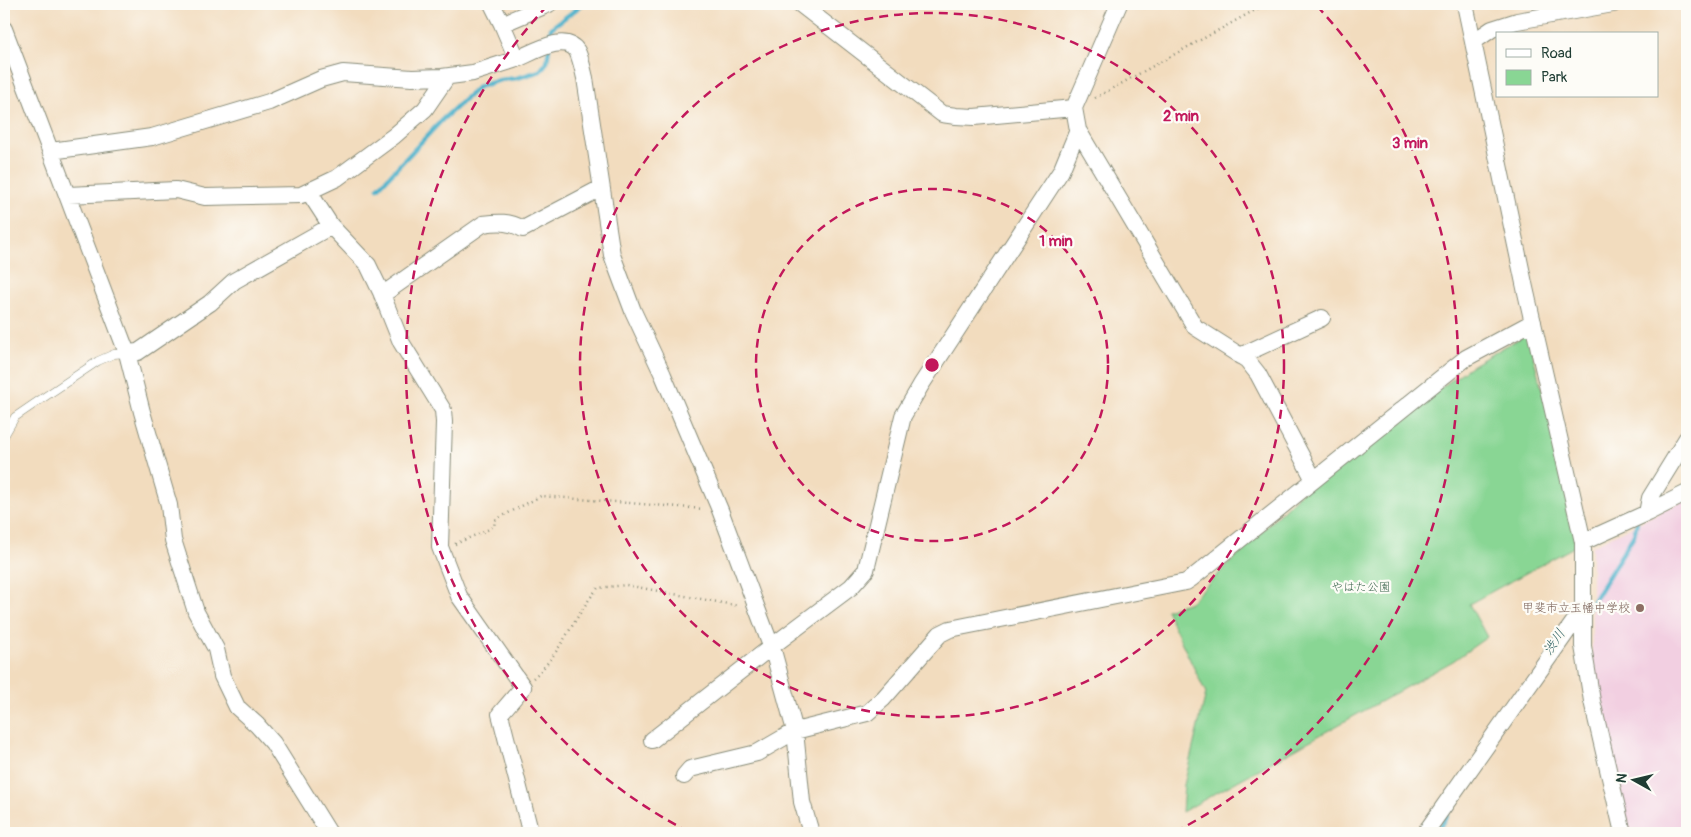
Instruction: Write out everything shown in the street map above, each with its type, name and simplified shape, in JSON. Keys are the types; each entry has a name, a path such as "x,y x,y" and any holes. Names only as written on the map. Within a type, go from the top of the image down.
{"street":[{"path":"492,4 517,59"},
{"path":"502,24 549,4"},
{"path":"800,4 942,114 974,117 1074,108"},
{"path":"1119,4 1074,108 1078,130 1195,327 1247,360 1258,374 1314,480"},
{"path":"1465,4 1533,322 1583,542 1583,646 1592,701 1622,833"},
{"path":"1473,42 1492,29 1517,21 1613,4"},
{"path":"4,29 7,48 51,151 127,353 168,505 173,540 196,612 216,650 222,676 237,707 273,743 329,833"},
{"path":"51,151 152,137 269,102 321,79 343,73 412,78 447,77 472,73 517,59 555,42 573,47 578,52 585,78 612,255 633,310 663,375 720,510 771,647 795,731 802,802 810,833"},
{"path":"68,195 176,190 205,197 301,196 337,178 394,136 425,109 447,77"},
{"path":"652,740 851,587 866,570 903,416 926,376 1061,171 1078,130"},
{"path":"382,295 483,224 499,222 514,224 523,229 601,188"},
{"path":"309,192 331,226 368,265 401,342 443,410 440,547 458,596 523,687 500,714 529,827 527,833"},
{"path":"127,353 138,352 210,302 234,281 331,226"},
{"path":"1240,356 1322,318"},
{"path":"684,776 690,769 757,753 795,731 867,713 883,699 940,634 950,629 1186,582 1466,358 1533,322"},
{"path":"1647,514 1650,498 1687,438"},
{"path":"1583,542 1647,514 1687,493"},
{"path":"1425,833 1583,609"}],"lane":[{"path":"4,436 15,417 34,404 98,361 114,354 127,353"}],"path":[{"path":"1074,108 1266,4"},
{"path":"442,550 494,527 495,520 541,496 720,510"},
{"path":"523,687 545,667 589,598 598,588 626,585 757,609"}],"shaded area":[{"name":"甲斐市立玉幡中学校","path":"1687,499 1687,833 1630,833 1592,670 1592,546"}],"green space":[{"name":"やはた公園","path":"1525,326 1583,542 1469,604 1487,637 1453,661 1182,812 1184,785 1206,693 1166,610 1190,602 1314,480 1471,366 1527,334"}],"waterway":[{"path":"550,41 551,28 583,4"},
{"path":"378,188 443,119 478,87 540,71 547,62 549,48"},
{"name":"渋川","path":"1588,609 1634,535 1637,522"},
{"name":"渋川","path":"1436,833 1447,815"}],"place":[{"name":"甲斐市立玉幡中学校","path":"1640,608"}]}
